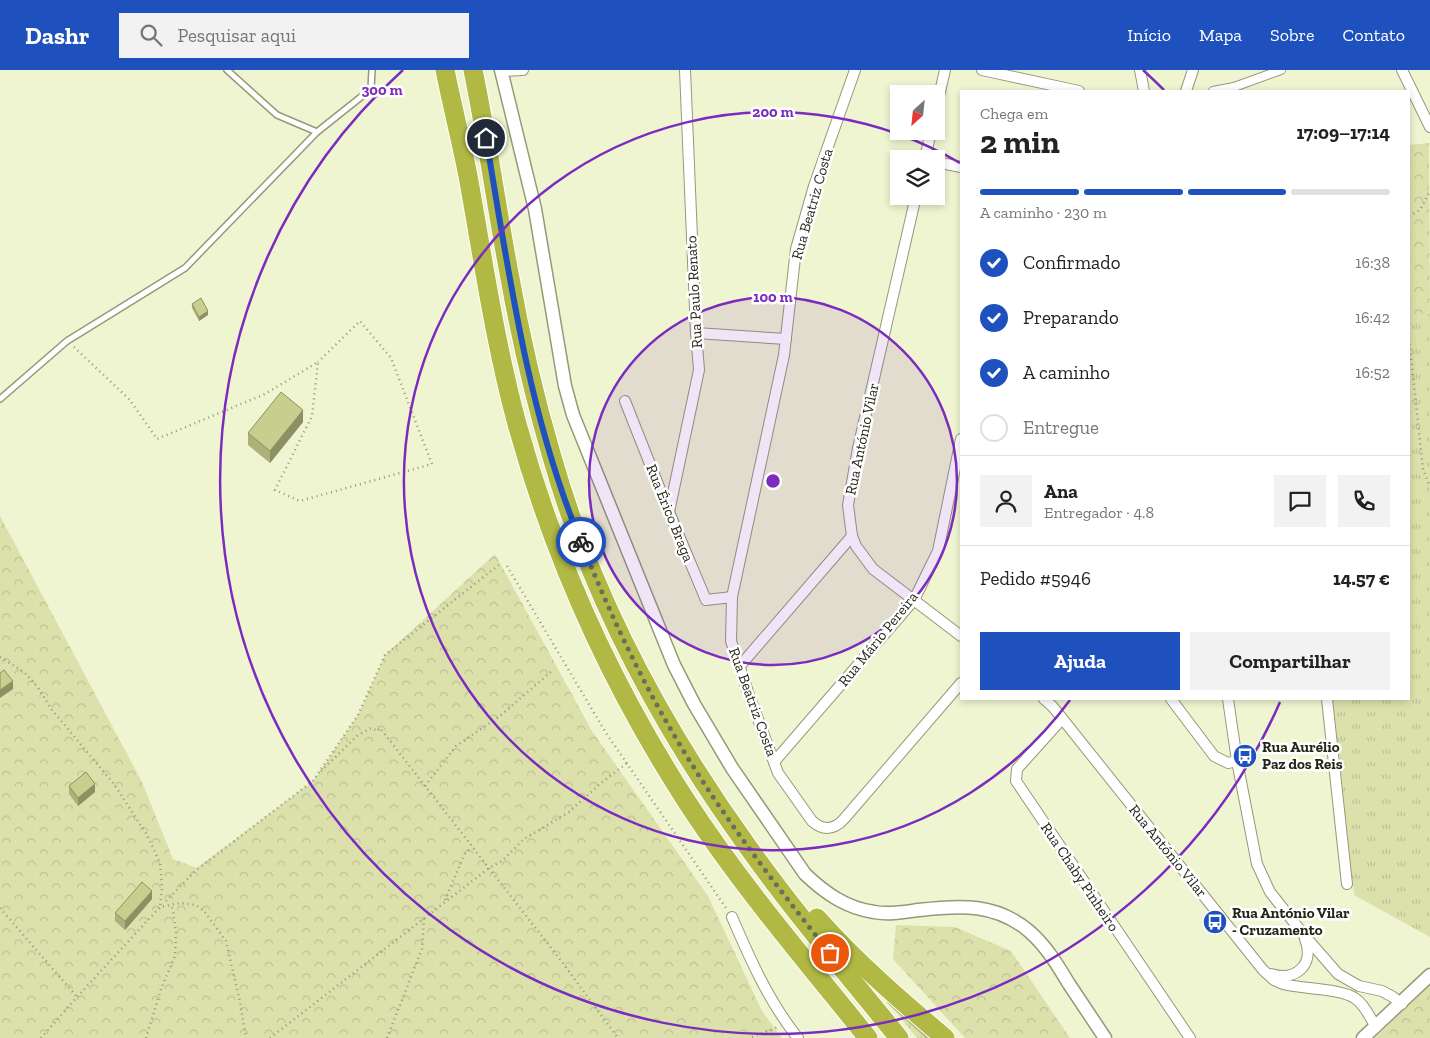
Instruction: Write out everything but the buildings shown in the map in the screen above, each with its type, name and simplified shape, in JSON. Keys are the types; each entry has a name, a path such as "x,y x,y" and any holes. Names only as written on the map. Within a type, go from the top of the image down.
{"highway":[{"path":"444,70 467,172 494,321 517,424 535,485 571,583 611,670 661,761 723,854 866,1038"},
{"path":"473,70 508,272 527,362 550,452 580,542 618,630 664,719 719,806 796,911 899,1038"},
{"path":"566,501 625,625 661,693 699,758 746,827 786,881 846,950 893,994 945,1038"}],"street":[{"path":"523,70 501,71 534,209 565,386 573,415 666,647 694,704 732,768 806,874 819,887 846,904 874,912 898,913 961,906 975,907 1006,916 1030,932 1047,950 1105,1038"},
{"name":"Rua Paulo Renato","path":"669,512 699,370 685,70"},
{"name":"Rua Beatriz Costa","path":"855,70 814,186 796,249 782,364 732,597 731,641 778,773 812,821 818,826 833,828 844,819 960,684"},
{"path":"942,85 945,70"},
{"path":"982,70 1074,90"},
{"path":"1140,70 1144,90"},
{"path":"1186,90 1193,70"},
{"path":"1218,90 1234,87 1281,70"},
{"path":"1402,70 1430,127"},
{"path":"945,164 960,167"},
{"name":"Rua António Vilar","path":"914,205 848,505 852,536 856,546 874,569 960,635"},
{"path":"696,333 786,339"},
{"name":"Rua Érico Braga","path":"625,401 706,600 732,597"},
{"name":"Rua Mário Pereira","path":"774,762 914,600 938,550 958,464 960,447"},
{"path":"739,667 852,536"},
{"name":"Rua António Vilar","path":"1045,700 1263,970 1274,980 1283,984 1345,994 1355,998 1362,1005 1376,1027"},
{"path":"1172,700 1214,756 1228,763 1237,761"},
{"path":"1228,700 1237,761 1257,864 1270,892 1338,974 1359,986 1382,991 1393,996 1402,1004"},
{"path":"1327,700 1347,884"},
{"name":"Rua Chaby Pinheiro","path":"1062,719 1018,769 1016,781 1190,1038"},
{"path":"732,917 769,996 798,1038"},
{"path":"1263,970 1279,976 1291,976 1302,968 1308,955 1308,946 1304,935"},
{"path":"1363,1038 1402,1004 1430,975"}],"lane":[{"path":"227,70 277,115 317,132"},
{"path":"0,399 67,341 185,268 317,132 371,89 372,70"}],"path":[{"path":"1410,215 1420,210 1430,191"},
{"path":"67,341 130,400 157,439 264,394 318,362 360,321 391,358 432,464 300,501 275,490 312,416 318,362"},
{"path":"1410,348 1423,469 1430,488"},
{"path":"166,901 195,871 313,781 358,715 385,656 500,564"},
{"path":"508,566 606,733 732,917"},
{"path":"0,657 24,672 30,679 52,710 114,784 147,835 160,863 162,888 160,907"},
{"path":"425,786 456,746 500,716 553,670"},
{"path":"318,774 357,736 371,728 378,731 380,728 562,962 618,1038"},
{"path":"270,1038 444,902 489,868 502,861 524,838 570,812 601,783 627,763"},
{"path":"444,902 465,853 470,849"},
{"path":"41,1038 76,997 160,907 180,903 196,905 204,911 226,941 246,1038"},
{"path":"146,1038 161,989 175,956 176,933 173,911 170,905"},
{"path":"0,908 76,997"},
{"path":"386,1038 422,949 424,918"},
{"path":"748,1038 787,1024"}],"green space":[{"path":"1429,143 1430,310 1428,314 1410,325 1410,145"},
{"path":"1430,310 1430,937 1354,895 1333,700 1410,700 1410,325 1428,314"},
{"path":"0,516 142,782 173,859 197,868 313,781 358,715 385,655 495,554 592,731 708,896 762,1011 782,1038 0,1038"},
{"path":"896,925 955,927 1011,951 1070,1038 965,1038 893,959"},
{"path":"1430,984 1430,1038 1375,1038"},
{"path":"882,995 936,1038 917,1038"}],"waterway":[{"path":"889,1002 929,1038"}],"way so far":[{"path":"581,542 618,630 664,719 719,806 749,849 830,953"}],"place":[{"name":"Rua Aurélio Paz dos Reis","path":"1245,756"},
{"name":"Rua António Vilar - Cruzamento","path":"1215,922"}],"route":[{"path":"486,138 521,338 552,460 581,542"}]}
